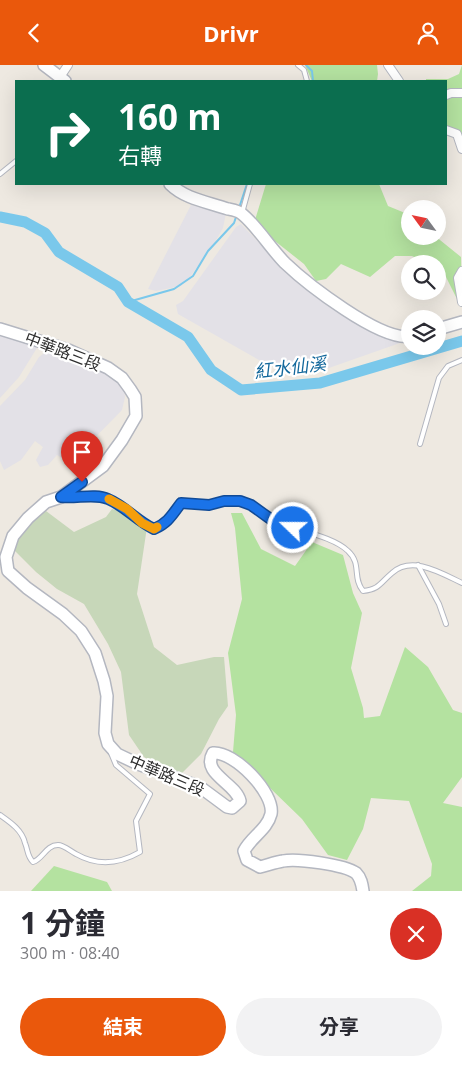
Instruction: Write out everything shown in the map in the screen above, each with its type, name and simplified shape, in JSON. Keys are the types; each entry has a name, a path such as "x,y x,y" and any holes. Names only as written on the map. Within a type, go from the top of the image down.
{"main road":[{"path":"44,65 63,79"},
{"path":"171,185 188,197 239,212 285,263 353,316 392,335 401,336"},
{"path":"446,327 462,322"},
{"name":"中華路三段","path":"0,329 68,350 108,368 122,378 135,397 136,416 103,466 61,497 46,503 28,517 13,537 6,557 8,571 27,588 63,614 81,631 95,653 107,697 105,733 108,744 118,754 138,764 200,787 227,807 232,808 240,801 239,795 212,770 210,764 213,753 226,755 251,774 262,788 270,803 272,812 268,823 249,842 244,851 247,860 260,867 281,861 293,860 308,861 349,870 360,879 363,891"}],"street":[{"path":"63,79 68,65"},
{"path":"388,65 398,80"},
{"path":"447,95 462,93"},
{"path":"447,130 457,134 462,149"},
{"path":"462,271 458,277 462,302"}],"lane":[{"path":"298,65 304,70 307,80"},
{"path":"0,174 15,162"},
{"path":"239,212 250,185"},
{"path":"420,444 439,378 448,365 462,360"},
{"path":"61,497 106,498 127,509 142,523 154,529 163,525 171,518 181,503 209,505 224,501 240,501 251,505 272,520 310,532 347,549 357,561 357,584 363,591 379,587 391,573 402,566 418,565 462,583"},
{"path":"418,565 439,604 446,624"},
{"path":"0,815 15,826 23,836 29,857 33,862 39,860 49,847 58,845 90,861 103,863 126,860 140,852 136,821 150,794 116,765 108,744"}],"shaded area":[{"path":"191,205 226,213 223,228 212,247 181,286 156,291 148,289"},
{"path":"241,224 283,268 326,302 367,329 400,343 326,369 288,370 259,360 178,314 176,305 183,301 236,227"},
{"path":"0,331 40,343 19,377 0,398"},
{"path":"47,351 104,367 113,372 124,389 125,397 122,410 70,463 57,455 48,465 40,467 36,460 43,447 35,441 21,460 4,470 0,461 0,406 25,380 39,357"}],"green space":[{"path":"305,65 377,65 377,80 312,80"},
{"path":"462,65 462,133 447,132 447,80 426,79 448,79 459,74"},
{"path":"266,185 379,185 388,206 401,211 401,245 446,245 461,257 462,304 458,301 446,277 446,255 395,256 370,277 341,264 326,279 316,281 304,264 261,230 255,220"},
{"path":"112,509 123,512 147,527 137,594 154,647 177,665 214,657 224,657 228,706 201,754 180,775 144,757 129,735 121,672 108,644 84,604 57,589 36,572 13,549 26,526 40,513 46,511 74,532 106,517"},
{"path":"231,513 242,513 261,549 295,566 312,542 343,555 353,593 362,613 351,668 363,708 364,718 380,716 405,647 428,667 453,710 462,713 462,777 443,803 462,807 462,891 412,891 431,876 432,864 409,801 371,798 363,829 347,860 328,855 302,819 233,752 236,715 228,653 242,599 235,528"},
{"path":"54,866 107,882 112,891 31,891"}],"waterway":[{"path":"306,65 312,71 313,80"},
{"path":"239,208 247,185"},
{"path":"128,302 174,289 193,276 208,251 234,223 237,214"},
{"name":"紅水仙溪","path":"0,217 25,222 45,233 59,252 118,287 128,302 188,337 211,370 241,390 320,383 462,341"}],"slow traffic":[{"path":"109,499 127,509 142,523 154,529 157,527"}],"route":[{"path":"82,482 61,497 106,498 127,509 142,523 154,529 163,525 171,518 181,503 209,505 224,501 240,501 251,505 272,520 293,528"}]}
